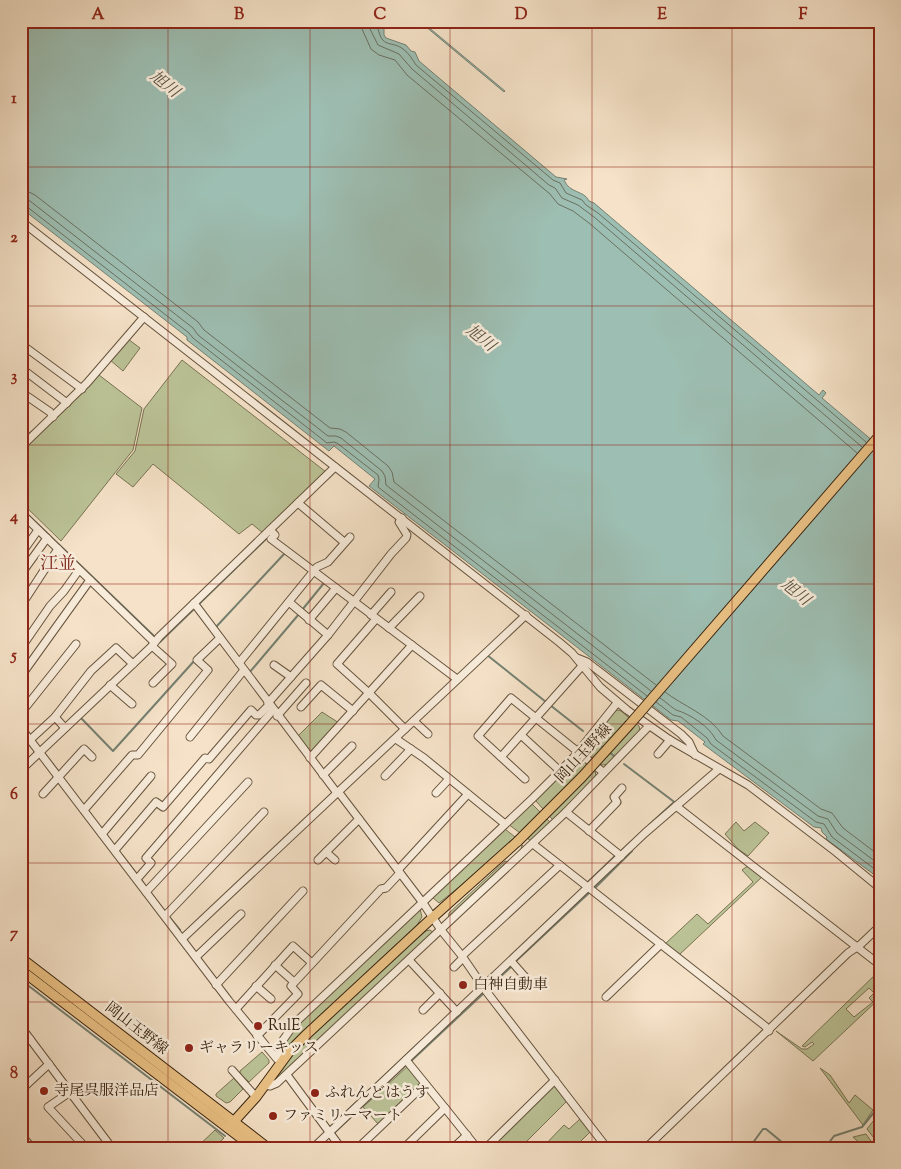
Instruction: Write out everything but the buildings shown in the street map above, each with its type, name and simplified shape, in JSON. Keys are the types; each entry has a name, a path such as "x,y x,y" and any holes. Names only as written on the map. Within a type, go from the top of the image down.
{"main road":[{"name":"岡山玉野線","path":"231,1125 265,1086 278,1061 518,841 582,777 880,435"},
{"name":"岡山玉野線","path":"21,958 231,1125 254,1148"},
{"name":"岡山玉野線","path":"21,970 231,1125 268,1148"}],"street":[{"path":"21,221 566,647 600,687 617,703 670,740 748,785 880,888"},
{"path":"21,447 52,415 82,389 144,317"},
{"path":"21,344 82,389"},
{"path":"21,368 66,402"},
{"path":"21,392 52,415"},
{"path":"21,770 131,663 272,535 298,503 335,467"},
{"path":"190,737 315,569 328,562 347,539 298,503"},
{"path":"21,513 155,642 172,664 153,683"},
{"path":"137,879 151,863 146,858 273,708 291,677 328,635 334,625 406,538 407,536 399,522 402,518"},
{"path":"21,554 38,530"},
{"path":"272,535 336,588 391,626 412,646 456,679"},
{"path":"21,574 47,538"},
{"path":"26,598 58,549"},
{"path":"21,648 50,606 79,570"},
{"path":"21,676 90,580"},
{"path":"309,620 336,588"},
{"path":"391,592 336,664 404,728"},
{"path":"391,626 420,596"},
{"path":"289,602 328,635"},
{"path":"196,606 607,1148"},
{"path":"182,939 526,615"},
{"path":"85,809 132,755 138,755 208,670 197,660 220,638"},
{"path":"21,713 76,644"},
{"path":"311,757 412,646"},
{"path":"32,739 54,717 91,671 116,648 131,663"},
{"path":"575,657 587,662 681,734 689,742 696,755"},
{"path":"274,665 291,677"},
{"path":"501,757 582,666"},
{"path":"116,849 156,802 163,807 205,758 209,759 251,710 256,715 259,715 273,708 306,683"},
{"path":"110,685 132,704"},
{"path":"301,707 321,685 352,711"},
{"path":"525,779 478,736 511,698 603,772"},
{"path":"278,1061 281,1044 295,1023 560,771 617,703"},
{"path":"54,717 64,727"},
{"path":"414,721 428,734"},
{"path":"265,1086 275,1085 287,1075 533,844 649,726"},
{"path":"21,728 60,775 146,892 182,939 198,956 236,1009 278,1061"},
{"path":"521,735 560,771"},
{"path":"396,739 505,824"},
{"path":"658,754 670,740"},
{"path":"324,774 352,746"},
{"path":"43,794 84,749 92,757"},
{"path":"385,776 411,749"},
{"path":"313,1148 408,1062 456,1010 485,989 513,963 589,888 619,855 719,769"},
{"path":"103,832 151,776"},
{"path":"436,794 449,779"},
{"path":"146,892 248,782"},
{"path":"589,831 616,802 614,796 622,788"},
{"path":"257,1036 298,994 291,986 294,982 382,889 386,888 468,794"},
{"path":"677,805 880,965"},
{"path":"165,916 264,812"},
{"path":"566,812 619,855"},
{"path":"318,860 359,819"},
{"path":"533,844 768,1030"},
{"path":"326,852 335,860"},
{"path":"454,968 463,957 560,865"},
{"path":"218,982 303,892"},
{"path":"198,956 241,914"},
{"path":"646,1148 809,991 880,926"},
{"path":"606,998 661,944"},
{"path":"236,1009 293,946 312,963"},
{"path":"409,960 456,1010"},
{"path":"513,963 526,978"},
{"path":"275,965 294,982"},
{"path":"256,986 272,999"},
{"path":"423,1010 440,993"},
{"path":"21,1028 112,1148"},
{"path":"21,1046 30,1038"},
{"path":"268,1047 281,1044"},
{"path":"408,1062 477,1148"},
{"path":"21,1090 49,1064"},
{"path":"232,1070 256,1096"},
{"path":"287,1075 341,1148"},
{"path":"486,1148 556,1080"},
{"path":"358,1148 425,1084"},
{"path":"70,1092 48,1108 86,1148"},
{"path":"404,1148 445,1108"},
{"path":"21,1135 32,1148"},
{"path":"453,1148 467,1135"}],"green space":[{"path":"128,339 140,348 123,371 110,360"},
{"path":"182,360 326,472 263,533 252,524 239,534 153,464 133,487 116,474 135,451 144,409"},
{"path":"99,375 142,408 133,450 61,541 21,502 21,451"},
{"path":"618,710 639,726 640,731 610,764 602,765 587,755 585,748 615,711"},
{"path":"322,712 339,723 312,754 298,736"},
{"path":"577,758 583,759 595,771 596,776 553,820 535,800"},
{"path":"531,803 550,822 531,841 508,824"},
{"path":"736,822 744,831 755,822 769,833 748,856 738,849 725,834"},
{"path":"505,829 515,837 487,865 439,903 432,897"},
{"path":"522,845 525,848 448,921 449,913 505,861 508,862 521,849"},
{"path":"749,865 763,876 679,955 665,944 697,914 708,924 753,882 742,870"},
{"path":"420,909 422,917 417,925 283,1052 290,1033 297,1023"},
{"path":"430,930 434,933 272,1082 299,1047 387,964 426,931"},
{"path":"880,970 880,998 813,1061 776,1031 802,1049 807,1049 814,1044 812,1042 805,1047 802,1046","holes":["869,988 874,993 869,998 873,1002 854,1017 846,1009"]},
{"path":"262,1052 269,1060 269,1063 249,1082 240,1074 240,1071"},
{"path":"408,1066 421,1082 378,1124 363,1107"},
{"path":"820,1068 830,1075 849,1103 855,1095 873,1110 863,1125"},
{"path":"234,1078 243,1089 230,1102 226,1103 216,1094"},
{"path":"556,1084 568,1100 520,1148 490,1148"},
{"path":"878,1115 880,1116 880,1146 867,1129"},
{"path":"580,1119 591,1131 574,1148 542,1148 564,1125 569,1129"},
{"path":"215,1130 224,1138 213,1148 196,1148"},
{"path":"866,1134 876,1148 865,1148 853,1137"}],"water":[{"name":"旭川","path":"21,21 377,21 384,28 386,38 406,45 411,51 415,52 419,61 556,177 567,179 564,180 570,188 594,203 819,395 823,390 826,393 822,398 880,447 880,879 826,839 827,837 821,828 814,827 703,744 705,742 678,721 671,720 369,486 375,479 334,446 329,451 187,340 187,337 21,208"},
{"path":"419,21 421,21 505,91 504,92"}],"waterway":[{"path":"21,441 36,428"},
{"path":"21,508 155,637"},
{"path":"198,605 268,537"},
{"path":"216,627 285,553"},
{"path":"302,610 324,583"},
{"path":"158,641 160,642 195,608"},
{"path":"249,673 299,614"},
{"path":"487,655 546,702"},
{"path":"80,717 113,751 195,660"},
{"path":"550,705 583,731"},
{"path":"593,740 604,748"},
{"path":"608,751 614,756"},
{"path":"45,754 59,772"},
{"path":"624,764 677,804"},
{"path":"649,825 673,803"},
{"path":"620,852 633,840"},
{"path":"594,889 632,851"},
{"path":"122,855 136,873"},
{"path":"587,883 616,855"},
{"path":"142,881 145,885"},
{"path":"515,962 590,892"},
{"path":"170,918 180,930"},
{"path":"488,988 512,966"},
{"path":"21,980 225,1136"},
{"path":"410,1062 485,992"},
{"path":"329,1128 420,1042"},
{"path":"333,1134 406,1065"},
{"path":"825,1148 834,1136 862,1127 880,1105"},
{"path":"749,1148 763,1129 766,1129 789,1148"},
{"path":"641,1148 656,1134"},
{"path":"665,1148 668,1145 672,1148"}],"place":[{"name":"白神自動車","path":"463,985"},
{"name":"RulE","path":"258,1026"},
{"name":"ギャラリーキッス","path":"189,1048"},
{"name":"寺尾呉服洋品店","path":"44,1091"},
{"name":"ふれんどはうす","path":"315,1093"},
{"name":"ファミリーマート","path":"273,1116"}],"district":[{"name":"江並","path":"58,565"}]}
